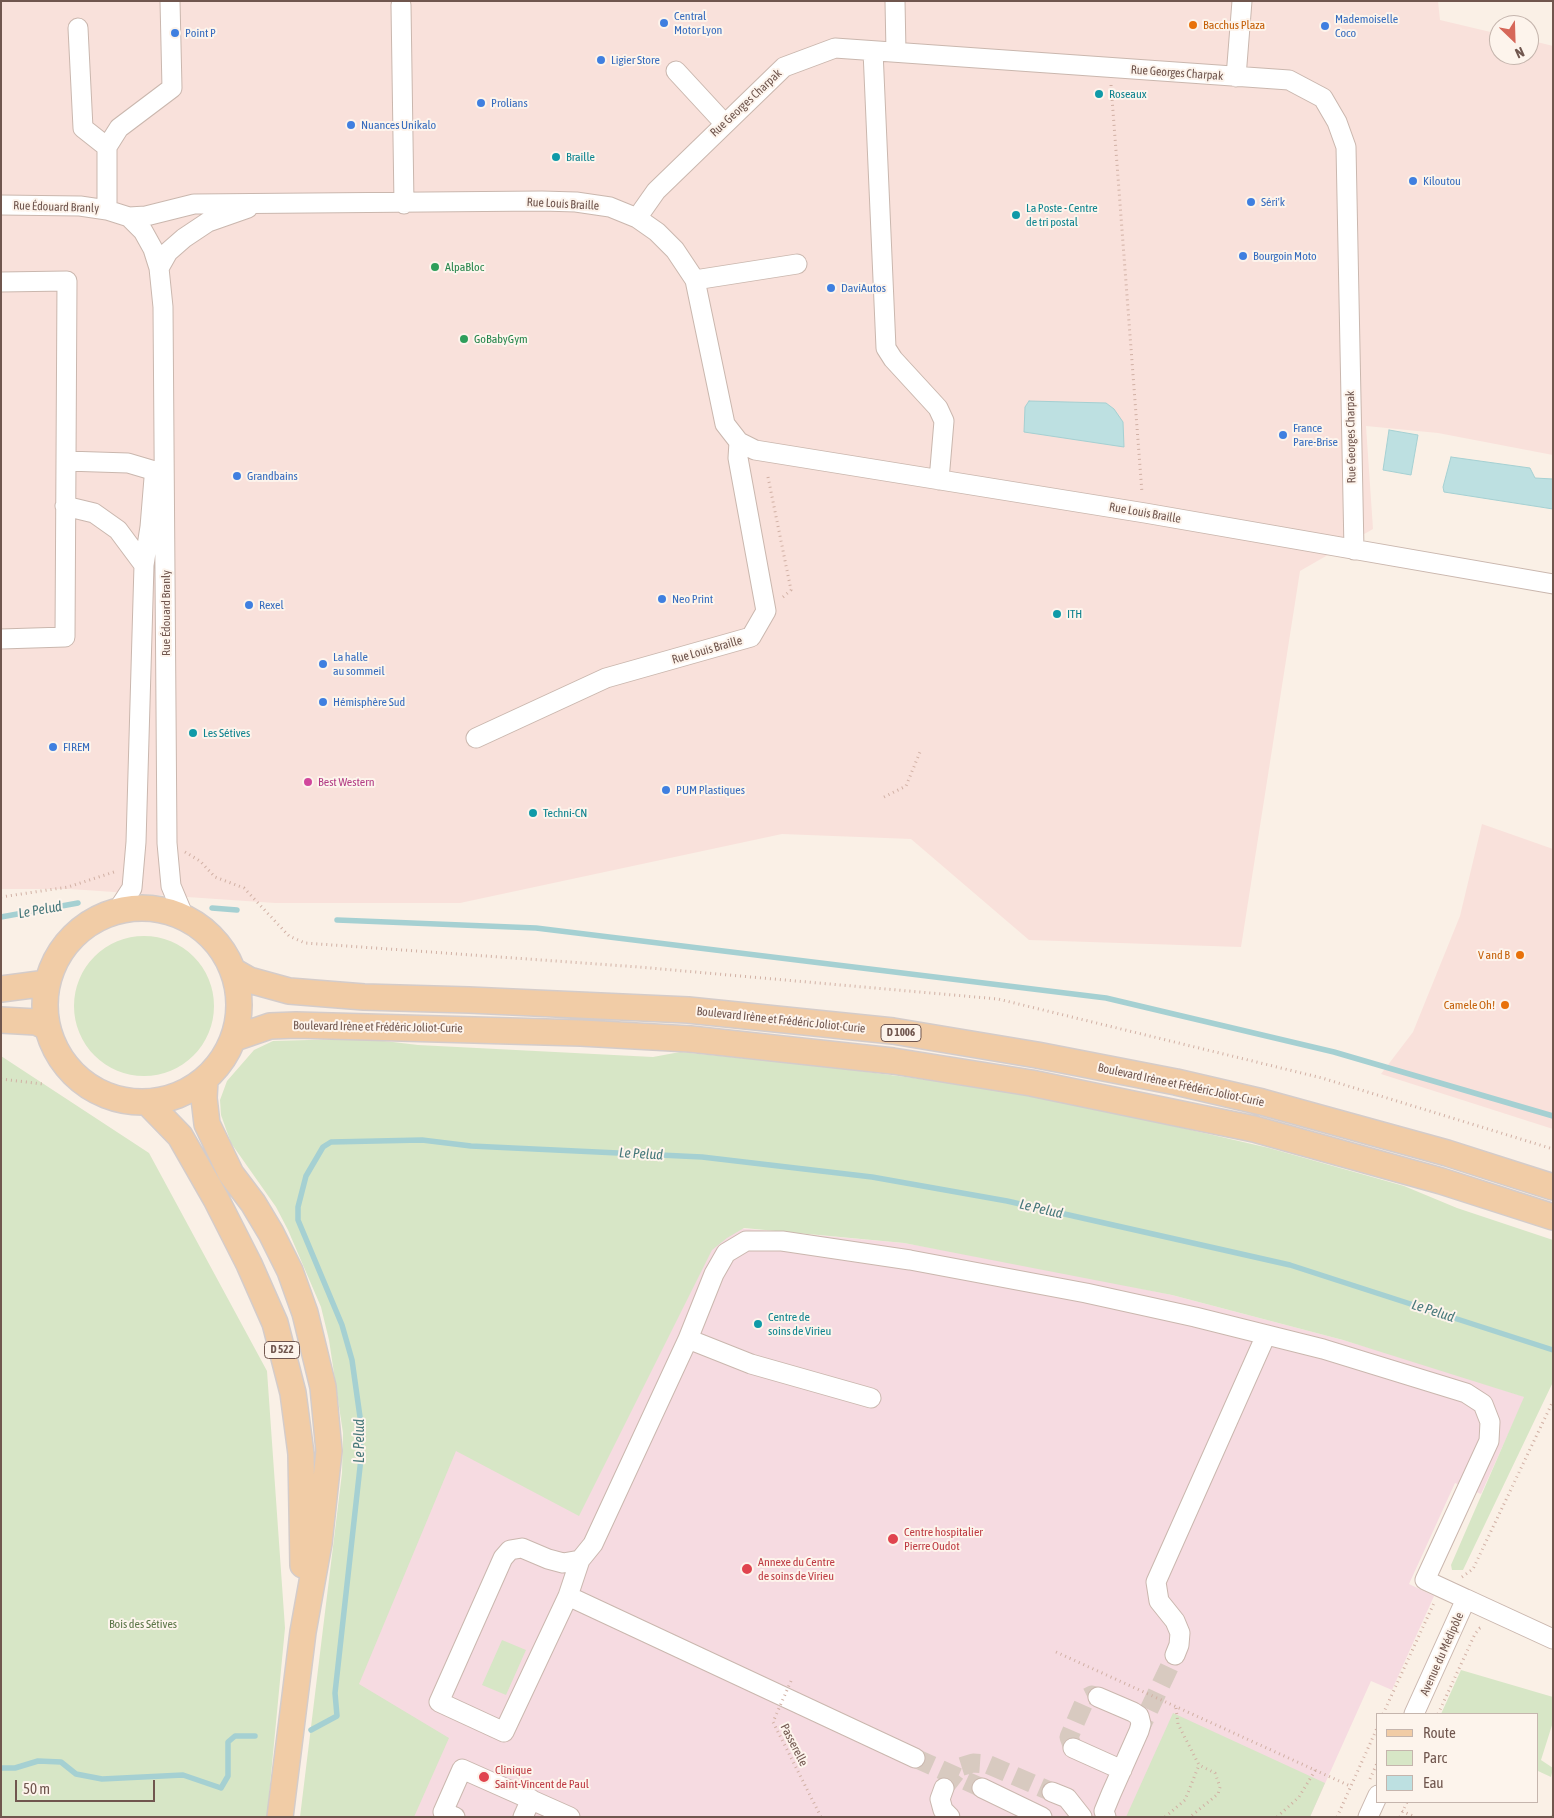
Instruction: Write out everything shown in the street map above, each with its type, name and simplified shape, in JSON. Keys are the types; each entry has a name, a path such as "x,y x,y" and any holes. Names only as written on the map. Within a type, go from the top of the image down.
{"main road":[{"path":"147,908 162,910 184,917 206,931 223,950 235,972 240,1001 240,1016 235,1038 223,1061 205,1080 188,1092 168,1100 148,1103 121,1101 95,1091 73,1075 57,1053 47,1027 45,1005 47,983 54,964 65,946 86,927 117,911 147,908"},
{"name":"Boulevard Irène et Frédéric Joliot-Curie","path":"235,972 248,980 289,991 364,997 688,1010 893,1031 1176,1082 1262,1102 1447,1154 1553,1187"},
{"path":"1,989 47,983"},
{"path":"1,1020 36,1022 47,1027"},
{"name":"Boulevard Irène et Frédéric Joliot-Curie","path":"235,1038 270,1026 296,1025 581,1033 690,1040 893,1061 1031,1083 1254,1129 1441,1181 1553,1217"},
{"name":"D 522","path":"205,1080 204,1098 207,1124 231,1174 262,1218 290,1271 305,1313 323,1386 329,1451 319,1542 303,1632 280,1817"},
{"name":"D 522","path":"148,1103 180,1136 249,1264 275,1323 292,1394 300,1454 304,1543 303,1632"}],"street":[{"path":"107,210 107,147 119,128 172,88 170,1"},
{"path":"895,1 896,52"},
{"path":"1236,77 1242,1"},
{"path":"400,5 404,204"},
{"path":"78,28 83,128 107,147"},
{"name":"Rue Georges Charpak","path":"637,218 656,191 724,123 784,67 835,48 1110,69 1289,80 1323,98 1337,122 1346,147 1354,550"},
{"path":"873,51 886,348 893,359 938,408 944,420 939,480"},
{"path":"676,71 724,123"},
{"name":"Rue Louis Braille","path":"129,217 146,216 194,204 576,202 610,206 637,218 658,232 675,250 695,280 725,424 739,442 771,454 1145,513 1553,584"},
{"name":"Rue Louis Braille","path":"159,268 168,252 208,222 261,203"},
{"name":"Rue Édouard Branly","path":"1,205 80,206 107,210 129,217 143,231 153,249 159,268 164,307 167,844 171,886 184,917"},
{"path":"695,280 797,264"},
{"path":"1,282 67,281 65,637 1,639"},
{"name":"Rue Édouard Branly","path":"117,911 132,888 136,842 144,565 150,527 164,307"},
{"path":"739,442 738,458 766,611"},
{"path":"66,461 128,463 154,471 159,494 161,567 166,584"},
{"path":"65,506 94,513 118,530 144,565"},
{"name":"Rue Louis Braille","path":"476,738 606,678 751,637 766,611"},
{"path":"580,1560 563,1563 522,1548 510,1550 503,1558 439,1702 504,1732 568,1596 580,1560 593,1544 688,1339 714,1274 726,1253 746,1241 782,1240 910,1260 1086,1293 1323,1349 1466,1393 1483,1404 1490,1422 1490,1441 1425,1580 1466,1599"},
{"path":"1175,1654 1179,1645 1180,1633 1175,1621 1159,1601 1156,1582 1266,1335"},
{"path":"688,1339 751,1364 871,1398"},
{"path":"568,1596 915,1758"},
{"name":"Avenue du Médipôle","path":"1414,1713 1466,1599 1553,1640"},
{"path":"1098,1696 1139,1716 1140,1731 1104,1811 1106,1817"},
{"path":"1073,1748 1122,1770"},
{"path":"455,1817 443,1812 462,1769 570,1817"},
{"path":"944,1788 940,1799 943,1810 950,1817"},
{"path":"982,1788 1042,1817"},
{"path":"1052,1792 1067,1798 1082,1817"},
{"path":"523,1817 531,1799"},
{"path":"1368,1817 1376,1799"}],"path":[{"path":"1110,69 1142,493"},
{"path":"766,611 791,590 768,476"},
{"path":"884,797 906,786 920,752"},
{"path":"185,851 200,861 216,876 244,888 289,936 305,944 639,967 998,999 1322,1078 1553,1149"},
{"path":"1,897 68,888 111,874 116,870"},
{"path":"1,1079 44,1084"},
{"path":"1383,1713 1448,1574 1464,1575 1473,1568 1553,1401"},
{"path":"1438,1713 1475,1634 1480,1628 1486,1628"},
{"path":"1056,1652 1350,1786"},
{"name":"Passerelle","path":"790,1681 773,1722 820,1817"},
{"path":"1176,1707 1178,1724 1199,1765 1215,1773 1220,1787 1218,1794 1190,1817"},
{"path":"1337,1817 1376,1730"},
{"path":"1165,1817 1185,1800 1199,1765"},
{"path":"1277,1817 1300,1797 1316,1769"},
{"path":"1400,1817 1406,1803"},
{"path":"1402,1811 1416,1817"}],"shaded area":[{"path":"1,1 1438,1 1440,20 1489,32 1489,65 1539,65 1539,42 1553,46 1553,455 1438,433 1366,426 1373,529 1300,571 1241,947 1029,940 911,839 782,834 460,903 275,903 70,889 1,889"},
{"path":"1482,824 1553,849 1553,1129 1381,1074 1413,1032 1460,916"},
{"name":"Centre hospitalier Pierre Oudot","path":"416,1199 904,1243 1038,1267 1172,1295 1343,1340 1438,1368 1525,1397 1481,1494 1455,1483 1409,1584 1434,1596 1392,1690 1371,1681 1310,1817 317,1817"}],"green space":[{"path":"144,936 158,937 171,941 194,956 209,979 213,992 213,1020 209,1033 194,1056 171,1071 158,1075 144,1076 130,1075 117,1071 94,1056 79,1033 75,1020 74,1006 75,992 79,979 94,956 117,941 130,937"},
{"path":"376,1040 418,1045 653,1057 680,1052 830,1067 966,1085 1100,1109 1269,1148 1404,1186 1457,1208 1553,1240 1553,1382 1463,1570 1452,1570 1451,1565 1524,1397 1343,1340 1172,1295 904,1243 744,1228 712,1250 579,1516 456,1451 359,1684 449,1738 414,1817 300,1817 342,1473 343,1433 329,1340 321,1307 288,1230 276,1207 231,1143 221,1115 220,1100 227,1081 254,1050 273,1041"},
{"name":"Bois des Sétives","path":"1,1056 149,1153 267,1371 285,1628 267,1817 1,1817"},
{"path":"502,1640 526,1650 506,1695 482,1685"},
{"path":"1461,1670 1553,1697 1553,1722 1541,1760 1553,1768 1551,1777 1539,1771 1539,1713 1441,1713"},
{"path":"1173,1713 1325,1783 1310,1817 1126,1817"}],"water":[{"path":"1029,401 1106,403 1114,409 1123,422 1124,447 1024,432 1025,407"},
{"path":"1389,430 1418,435 1411,475 1383,470"},
{"path":"1451,457 1530,468 1535,478 1553,479 1553,509 1444,492 1443,487"}],"waterway":[{"name":"Le Pelud","path":"1,917 78,903"},
{"path":"212,908 237,910"},
{"name":"Le Pelud","path":"337,920 536,928 1106,998 1334,1052 1553,1116"},
{"name":"Le Pelud","path":"311,1730 337,1716 335,1693 361,1458 360,1417 352,1360 342,1325 298,1220 298,1207 306,1176 323,1147 331,1142 422,1140 471,1146 702,1157 872,1177 1007,1201 1290,1265 1553,1350"},
{"name":"Le Pelud","path":"1,1768 15,1768 38,1761 61,1762 76,1774 102,1779 183,1775 221,1788 228,1776 228,1742 235,1736 255,1736"}],"tunnel":[{"path":"1137,1735 1175,1655"},
{"path":"1073,1748 1069,1737 1086,1698 1092,1695 1098,1697"},
{"path":"915,1758 982,1788"},
{"path":"944,1788 960,1767 973,1763 987,1764 1052,1792"}],"place":[{"name":"Central Motor Lyon","path":"664,23"},
{"name":"Bacchus Plaza","path":"1193,25"},
{"name":"Mademoiselle Coco","path":"1325,26"},
{"name":"Point P","path":"175,33"},
{"name":"Ligier Store","path":"601,60"},
{"name":"Roseaux","path":"1099,94"},
{"name":"Prolians","path":"481,103"},
{"name":"Nuances Unikalo","path":"351,125"},
{"name":"Braille","path":"556,157"},
{"name":"Kiloutou","path":"1413,181"},
{"name":"Séri'k","path":"1251,202"},
{"name":"La Poste - Centre de tri postal","path":"1016,215"},
{"name":"Bourgoin Moto","path":"1243,256"},
{"name":"AlpaBloc","path":"435,267"},
{"name":"DaviAutos","path":"831,288"},
{"name":"GoBabyGym","path":"464,339"},
{"name":"France Pare-Brise","path":"1283,435"},
{"name":"Grandbains","path":"237,476"},
{"name":"Neo Print","path":"662,599"},
{"name":"Rexel","path":"249,605"},
{"name":"ITH","path":"1057,614"},
{"name":"La halle au sommeil","path":"323,664"},
{"name":"Hémisphère Sud","path":"323,702"},
{"name":"Les Sétives","path":"193,733"},
{"name":"FIREM","path":"53,747"},
{"name":"Best Western","path":"308,782"},
{"name":"PUM Plastiques","path":"666,790"},
{"name":"Techni-CN","path":"533,813"},
{"name":"V and B","path":"1520,955"},
{"name":"Camele Oh!","path":"1505,1005"},
{"name":"Centre de soins de Virieu","path":"758,1324"},
{"name":"Centre hospitalier Pierre Oudot","path":"893,1539"},
{"name":"Annexe du Centre de soins de Virieu","path":"747,1569"},
{"name":"Clinique Saint-Vincent de Paul","path":"484,1777"}]}
